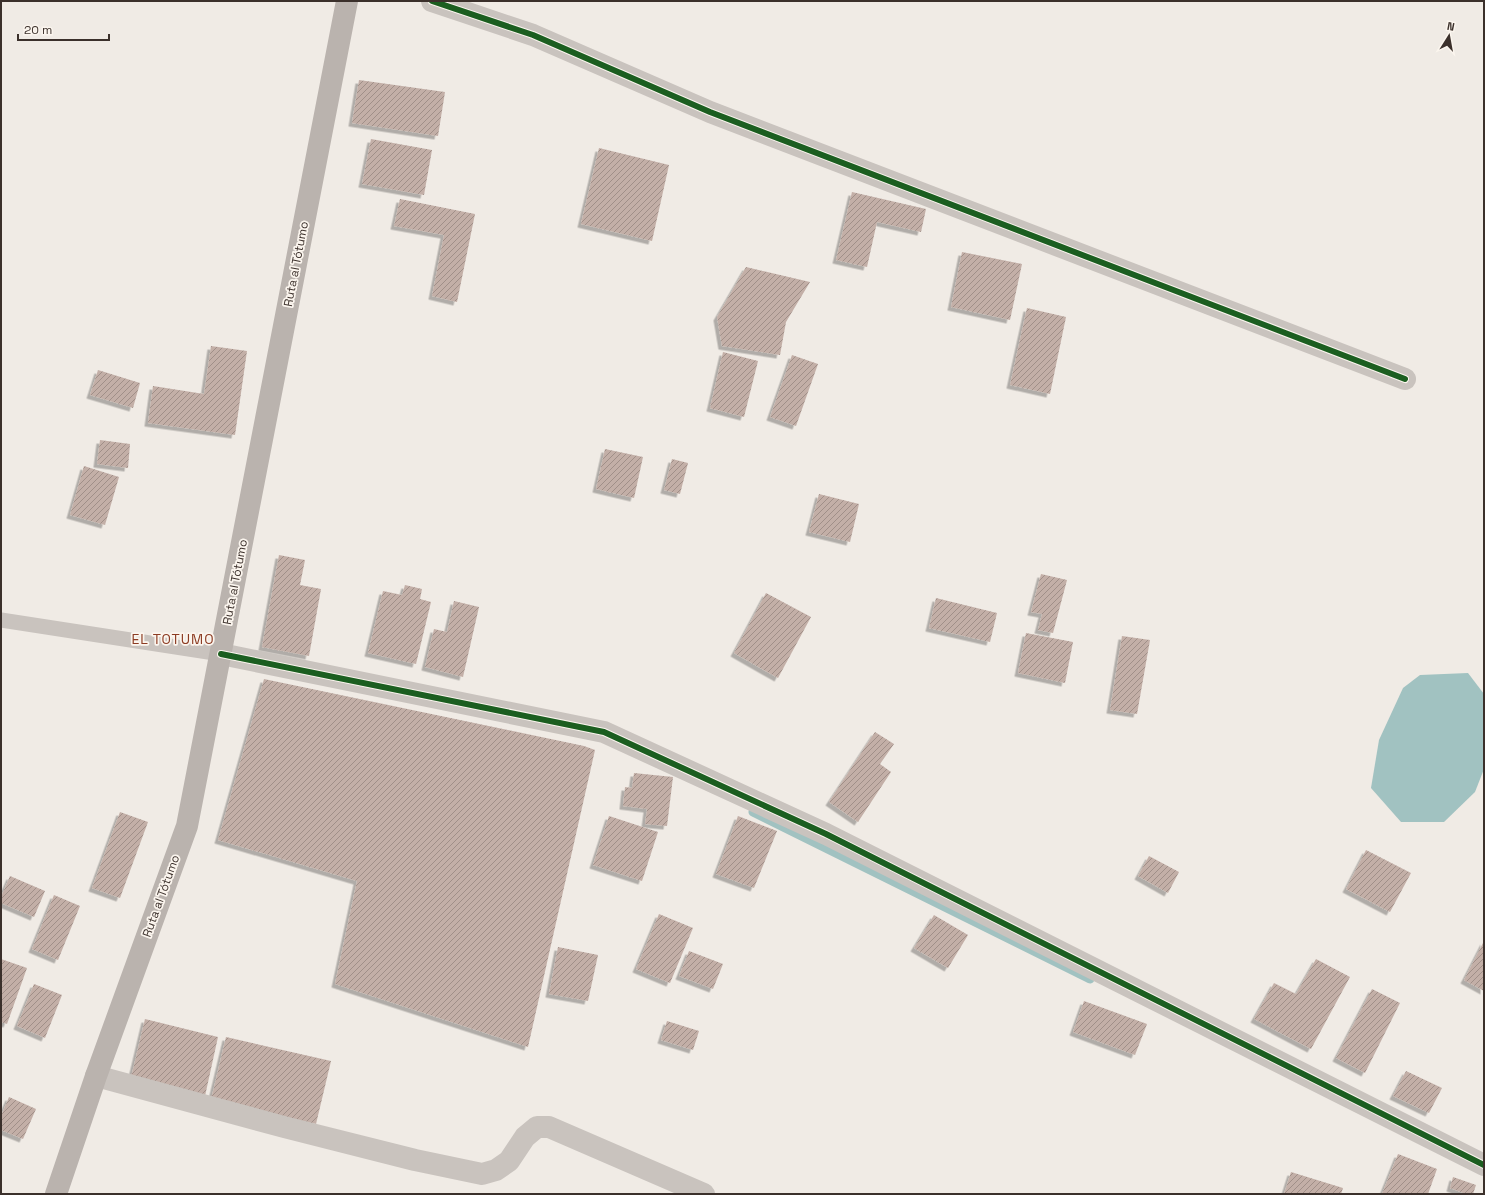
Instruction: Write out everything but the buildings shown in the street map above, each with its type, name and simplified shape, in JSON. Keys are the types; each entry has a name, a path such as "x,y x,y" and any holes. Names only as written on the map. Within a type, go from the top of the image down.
{"main road":[{"name":"Ruta al Tótumo","path":"56,1194 96,1076 187,826 347,1"}],"street":[{"path":"432,1 533,35 710,112 1405,379"},
{"path":"221,654 604,732 826,834 1484,1165"},
{"path":"96,1076 284,1127 407,1158 482,1174 496,1170 509,1162 525,1137 537,1127 549,1127 704,1194"}],"lane":[{"path":"1,620 221,654"}],"water":[{"path":"1468,673 1484,694 1484,769 1475,792 1444,822 1401,822 1371,788 1379,740 1403,688 1420,675"}],"waterway":[{"path":"753,812 1090,979"}],"cycle path":[{"path":"432,1 533,35 710,112 1405,379"},
{"path":"221,654 604,732 826,834 1484,1165"}],"district":[{"name":"EL TOTUMO","path":"173,639"}]}
